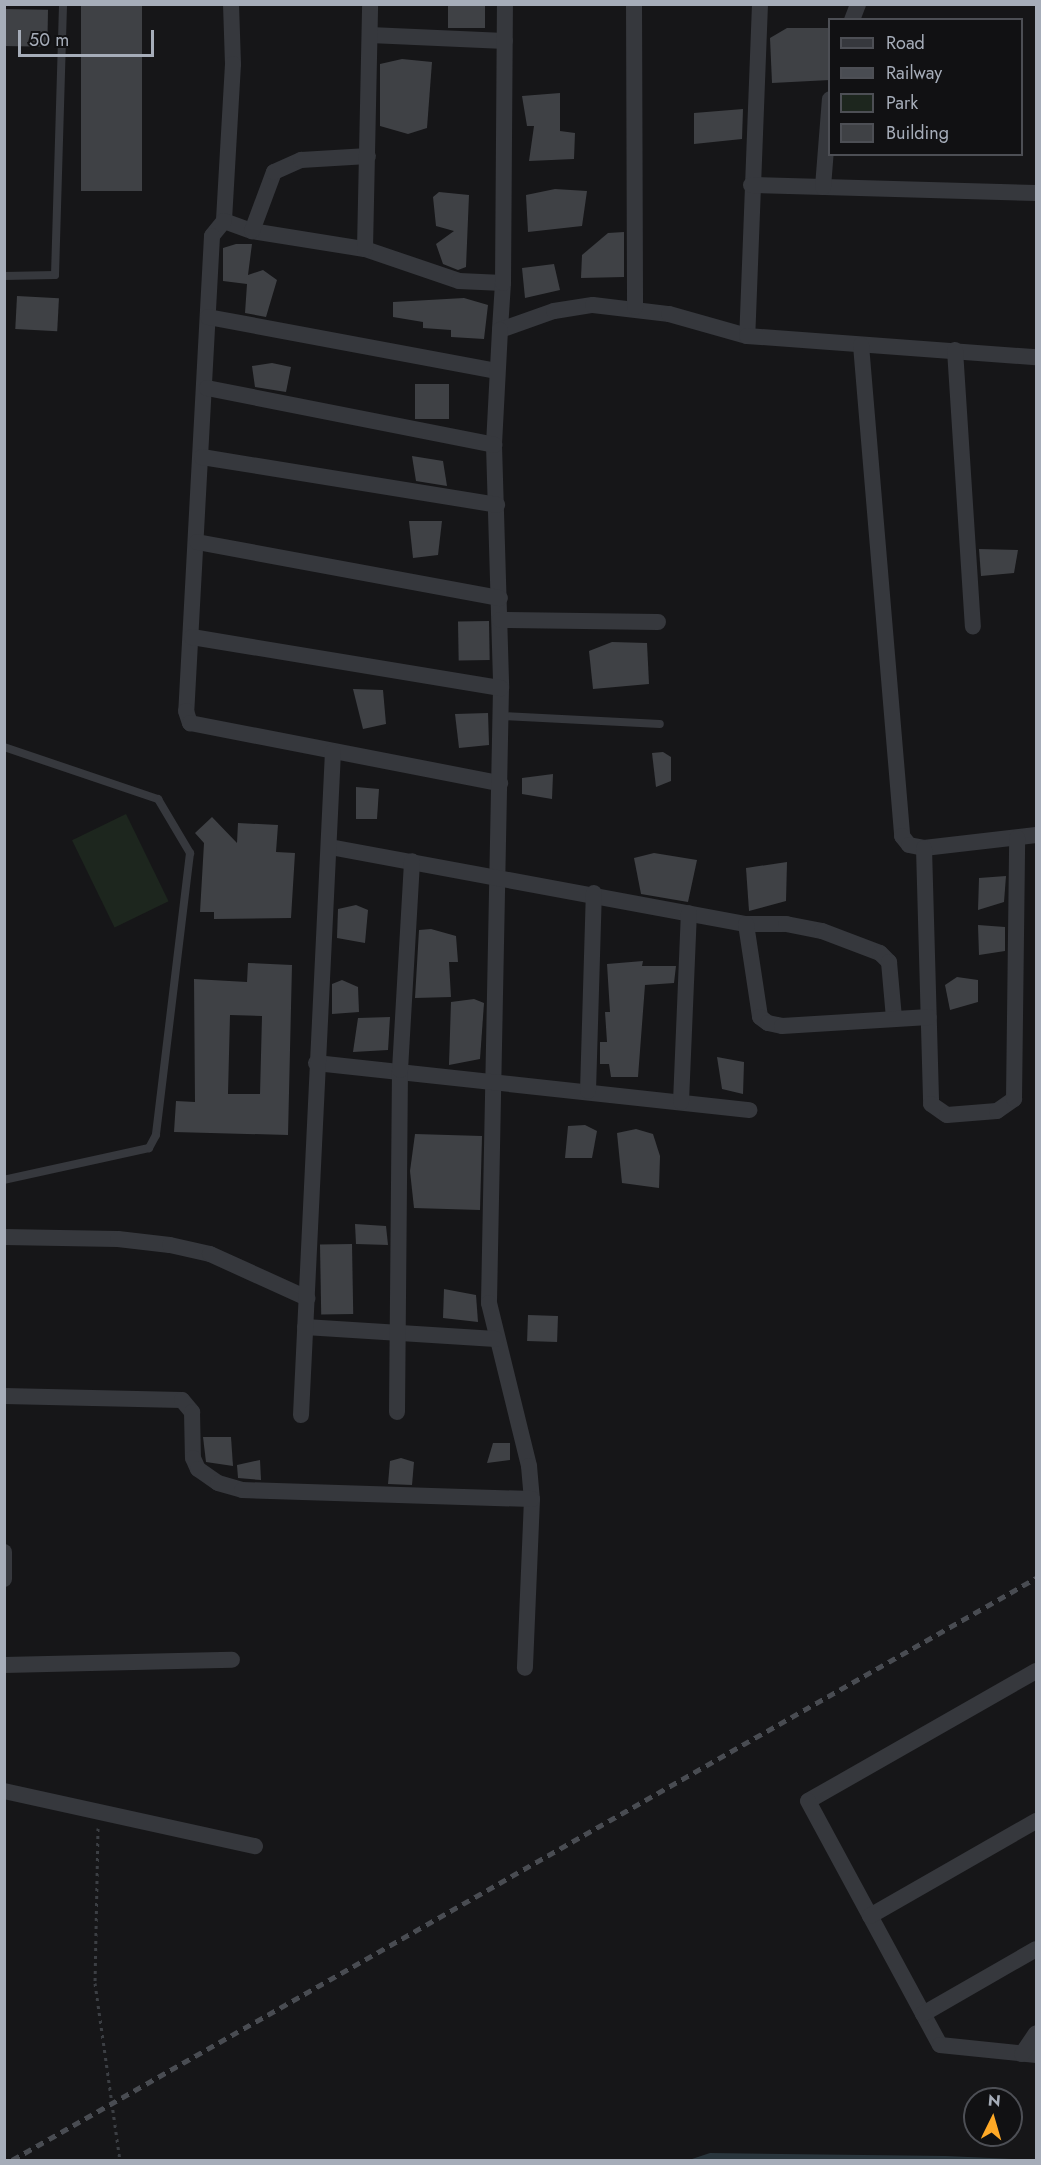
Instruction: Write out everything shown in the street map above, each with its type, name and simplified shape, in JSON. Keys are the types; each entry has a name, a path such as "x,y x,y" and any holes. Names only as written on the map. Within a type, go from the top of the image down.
{"street":[{"path":"231,4 233,64 224,221 212,236 207,388 186,711 190,723 500,783"},
{"path":"365,249 370,4"},
{"path":"505,4 503,283 496,371 494,445 500,598 501,716 497,1080 489,1303 496,1340 529,1466 532,1499 525,1668"},
{"path":"634,4 635,308"},
{"path":"747,336 750,185 760,4"},
{"path":"370,35 504,41"},
{"path":"823,187 828,124"},
{"path":"252,231 274,172 301,160 368,156"},
{"path":"750,185 1036,193"},
{"path":"224,221 252,231 365,249 459,281 503,283"},
{"path":"500,330 554,311 593,305 635,308 747,336 1036,357"},
{"path":"208,317 496,371"},
{"path":"861,345 902,836 909,845 924,848 1036,835"},
{"path":"955,350 973,626"},
{"path":"207,388 494,445"},
{"path":"202,457 497,505"},
{"path":"197,542 500,598"},
{"path":"500,621 658,622"},
{"path":"192,637 501,688"},
{"path":"301,1414 316,1063 330,848 333,752"},
{"path":"924,848 931,1104 936,1111 946,1114 1008,1108 1014,1099 1017,838"},
{"path":"330,848 594,893 746,924 812,929 880,953 889,962 894,1018"},
{"path":"397,1412 400,1070 412,861"},
{"path":"588,1090 594,893"},
{"path":"681,1102 688,914"},
{"path":"746,924 760,1017 768,1023 782,1026 928,1017"},
{"path":"316,1063 497,1080 749,1110"},
{"path":"4,1238 118,1239 170,1245 210,1254 307,1298"},
{"path":"305,1327 496,1340"},
{"path":"4,1396 182,1400 192,1412 193,1458 198,1469 218,1483 242,1490 532,1499"},
{"path":"4,1552 4,1579"},
{"path":"4,1665 232,1660"},
{"path":"1036,1671 808,1801 940,2045 1029,2055 1036,2033"},
{"path":"4,1791 255,1846"},
{"path":"870,1916 1036,1821"},
{"path":"923,2014 1036,1949"}],"lane":[{"path":"4,276 55,275 63,4"},
{"path":"501,716 660,724"},
{"path":"4,747 158,799 190,853 156,1135 149,1148 4,1180"}],"path":[{"path":"98,1811 95,1983 120,2160"}],"green space":[{"path":"126,814 169,901 115,927 72,840"}],"shaded area":[{"path":"710,2153 946,2156 1036,2160 689,2160"}],"building":[{"path":"81,4 142,4 142,191 81,191"},
{"path":"448,4 485,4 485,28 448,28"},
{"path":"4,9 48,10 47,47 4,46"},
{"path":"787,28 828,28 828,80 772,83 770,38"},
{"path":"402,59 432,62 427,128 408,134 380,126 380,64"},
{"path":"560,93 560,131 575,133 574,159 529,161 534,126 527,126 522,96"},
{"path":"743,109 742,139 694,144 694,113"},
{"path":"555,189 587,191 582,226 528,232 526,195"},
{"path":"439,192 469,195 466,267 458,270 443,264 436,244 454,231 436,226 433,197"},
{"path":"624,232 624,277 581,278 582,255 608,233"},
{"path":"236,244 252,244 248,275 263,270 277,280 266,317 245,313 247,284 223,281 223,248"},
{"path":"554,264 560,290 525,298 522,268"},
{"path":"17,296 59,298 57,331 15,329"},
{"path":"464,298 488,305 484,339 451,337 451,330 423,328 423,322 393,317 393,302"},
{"path":"272,363 291,367 286,392 255,387 252,366"},
{"path":"415,384 449,384 449,419 415,419"},
{"path":"412,456 443,461 447,486 416,481"},
{"path":"409,521 442,521 438,555 413,558"},
{"path":"979,549 1018,550 1014,573 981,576"},
{"path":"489,621 490,660 459,661 458,622"},
{"path":"612,642 647,643 649,684 593,689 589,651"},
{"path":"353,689 383,690 386,724 363,729"},
{"path":"488,713 489,745 459,748 455,714"},
{"path":"663,752 671,757 671,781 656,787 652,753"},
{"path":"553,774 552,799 522,794 522,778"},
{"path":"356,787 379,789 377,819 356,819"},
{"path":"212,817 237,843 238,823 278,825 276,852 295,853 291,918 214,919 214,912 200,912 204,843 195,833"},
{"path":"654,853 697,860 688,902 641,894 634,858"},
{"path":"787,862 786,901 749,911 746,868"},
{"path":"1006,876 1004,902 978,910 979,878"},
{"path":"356,905 368,910 365,943 337,938 338,909"},
{"path":"978,925 1005,927 1005,951 979,955"},
{"path":"431,929 456,936 458,962 449,962 451,997 415,998 419,930"},
{"path":"643,961 642,966 676,966 674,983 645,985 638,1077 611,1077 609,1064 600,1064 600,1042 607,1042 605,1012 610,1012 607,964"},
{"path":"248,963 292,965 288,1135 174,1132 176,1101 195,1102 194,979 247,982","holes":["230,1015 262,1016 260,1094 228,1094"]},
{"path":"957,977 978,980 978,1002 950,1010 945,985"},
{"path":"342,980 358,987 359,1012 332,1014 332,984"},
{"path":"474,999 484,1003 480,1059 449,1065 451,1002"},
{"path":"390,1017 388,1050 353,1052 358,1018"},
{"path":"717,1057 744,1062 743,1094 722,1089"},
{"path":"585,1125 597,1131 592,1158 565,1158 568,1126"},
{"path":"636,1129 653,1134 660,1156 659,1188 622,1183 617,1133"},
{"path":"415,1134 482,1136 480,1210 414,1208 410,1171"},
{"path":"355,1224 386,1226 388,1245 356,1244"},
{"path":"352,1244 353,1314 321,1315 320,1245"},
{"path":"444,1289 476,1295 478,1322 443,1318"},
{"path":"528,1315 558,1316 557,1342 527,1341"},
{"path":"203,1437 231,1437 233,1466 206,1462"},
{"path":"493,1443 510,1443 510,1460 487,1463"},
{"path":"401,1458 414,1462 412,1485 388,1484 390,1461"},
{"path":"260,1460 261,1480 238,1478 237,1465"}],"railway":[{"path":"12,2160 1036,1578"}]}
